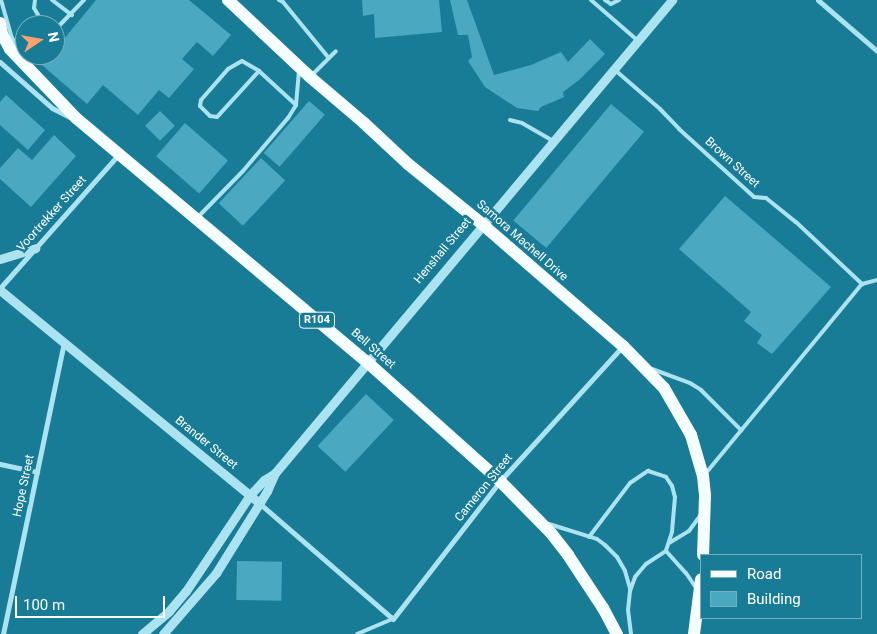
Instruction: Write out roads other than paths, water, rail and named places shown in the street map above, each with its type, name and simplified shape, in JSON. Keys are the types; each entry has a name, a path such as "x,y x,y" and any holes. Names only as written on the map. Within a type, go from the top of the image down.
{"main road":[{"name":"Samora Machell Drive","path":"228,0 299,68 364,123 408,164 482,224 623,346 664,388 682,416 691,435 703,476 705,510 702,554"},
{"name":"Bell Street","path":"0,23 2,34 10,49 76,118 366,362 500,481 537,519 568,555 603,608 617,634"},
{"path":"694,634 700,594"}],"street":[{"name":"Henshall Street","path":"142,634 169,611 186,591 250,495 264,480 274,473 672,0"},
{"path":"818,0 877,51"},
{"name":"Bell Street","path":"0,62 52,108 64,115 76,118"},
{"name":"Voortrekker Street","path":"0,289 120,154"},
{"path":"0,260 35,248"},
{"name":"Brander Street","path":"0,289 250,495 393,619"},
{"name":"Hope Street","path":"3,634 64,343"},
{"name":"Cameron Street","path":"393,619 500,481 623,346"},
{"path":"0,464 37,472"},
{"name":"Henshall Street","path":"162,634 216,573 271,484 274,473"}],"lane":[{"path":"1,0 12,38 15,41"},
{"path":"35,0 34,8 38,15"},
{"path":"52,0 72,15"},
{"path":"65,21 84,0"},
{"path":"279,0 283,2 328,57"},
{"path":"591,0 638,41"},
{"path":"605,0 611,4 619,0"},
{"path":"310,77 336,51"},
{"path":"259,72 217,117 210,116 200,106 201,100 228,69 238,61 246,61 259,72 296,105"},
{"path":"196,218 243,171 288,118 296,105 299,68"},
{"name":"Brown Street","path":"614,70 660,109 679,129 754,197 766,198 796,222 862,284"},
{"path":"510,120 522,123 554,141"},
{"path":"703,476 862,284 877,280"},
{"path":"643,366 690,382 742,430"},
{"path":"589,537 630,483 638,476 648,471 666,477 672,486 676,511 669,543 666,551 640,569 635,577 630,591 628,610 631,634"},
{"path":"669,543 689,531 705,510"},
{"path":"537,519 589,537 605,545 617,557 625,571 630,591"},
{"path":"666,551 686,573 700,594"},
{"name":"Cameron Street","path":"357,634 393,619"}]}
